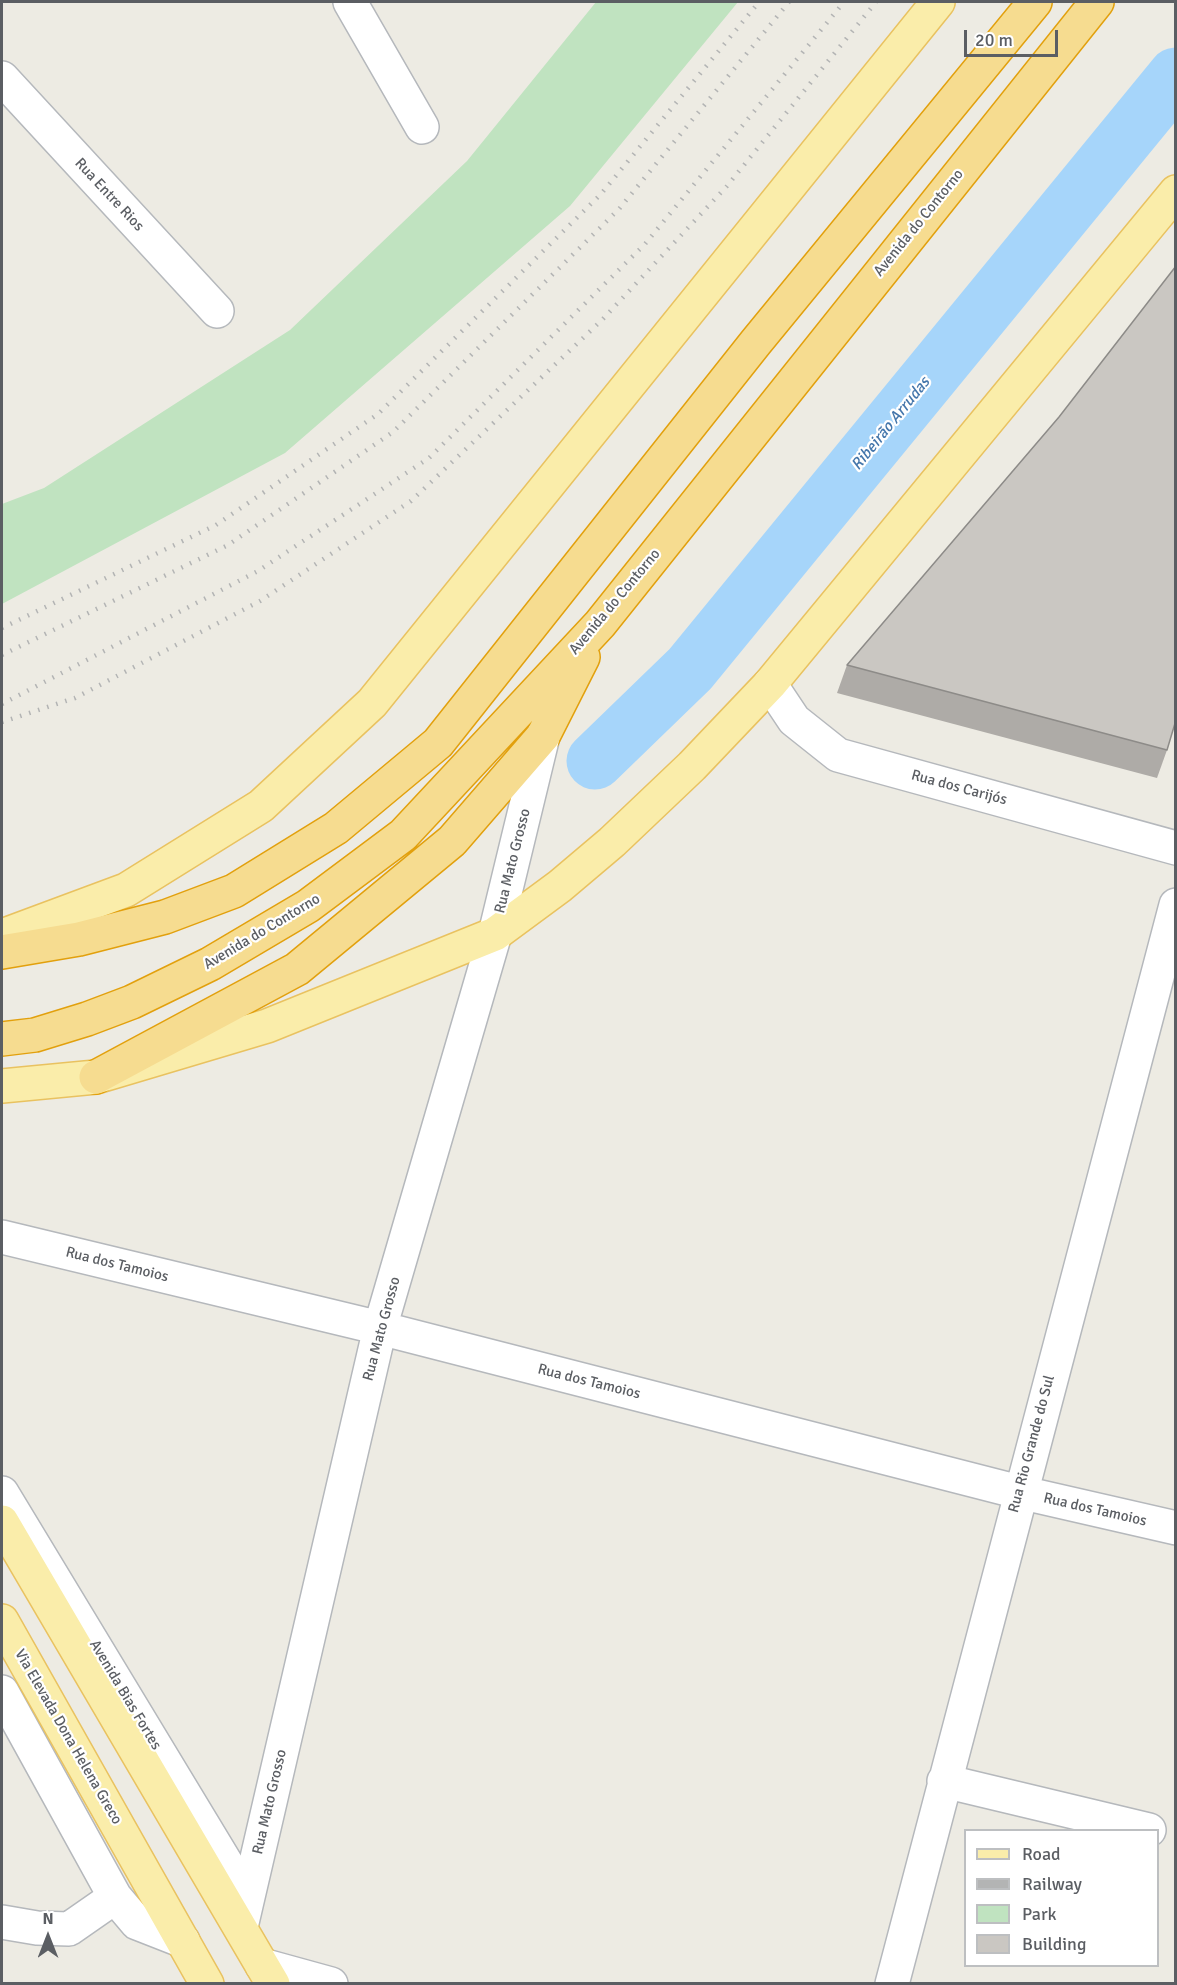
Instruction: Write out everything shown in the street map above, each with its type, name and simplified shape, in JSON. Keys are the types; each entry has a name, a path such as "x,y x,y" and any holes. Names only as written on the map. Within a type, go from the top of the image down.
{"highway":[{"path":"2,952 79,939 165,917 234,891 336,828 438,743 756,342 1035,2"},
{"name":"Avenida do Contorno","path":"2,1039 35,1035 132,1002 210,964 308,906 403,836 600,624 1097,2"},
{"path":"96,1077 297,969 452,841 543,736 600,624"}],"main road":[{"path":"2,936 126,890 261,806 372,703 938,2"},
{"path":"2,1086 96,1077 267,1026 495,934 560,886 612,842 692,766 770,684 1176,192"},
{"name":"Avenida Bias Fortes","path":"2,1522 190,1839 267,1974"},
{"name":"Via Elevada Dona Helena Greco","path":"2,1621 183,1941"},
{"path":"183,1941 207,1983"}],"street":[{"path":"350,2 422,127"},
{"name":"Rua Entre Rios","path":"2,78 217,311"},
{"name":"Rua dos Carijós","path":"770,684 794,720 838,755 1176,848"},
{"name":"Rua Mato Grosso","path":"234,1915 380,1328 495,934 543,736"},
{"name":"Rua Rio Grande do Sul","path":"892,1983 1019,1492 1176,905"},
{"name":"Rua dos Tamoios","path":"2,1236 380,1328 1019,1492 1176,1528"},
{"name":"Avenida Bias Fortes","path":"2,1493 226,1863 234,1915"},
{"path":"2,1692 114,1897 137,1923 183,1941"},
{"path":"944,1781 1144,1829"},
{"path":"2,1922 37,1928 69,1929 114,1897"},
{"path":"267,1974 331,1983"}],"green space":[{"path":"596,2 738,2 570,206 285,453 2,604 2,504 44,488 290,330 467,161"}],"building":[{"path":"1176,266 1176,720 1167,750 847,665 1059,417"}],"waterway":[{"name":"Ribeirão Arrudas","path":"595,761 690,669 1176,76"}],"railway":[{"path":"2,628 216,525 378,414 601,194 759,2"},
{"path":"2,655 228,545 393,432 619,209 789,2"},
{"path":"2,704 258,571 429,458 645,244 844,2"},
{"path":"2,722 75,698 260,601 411,501 602,320 727,186 876,2"}]}
